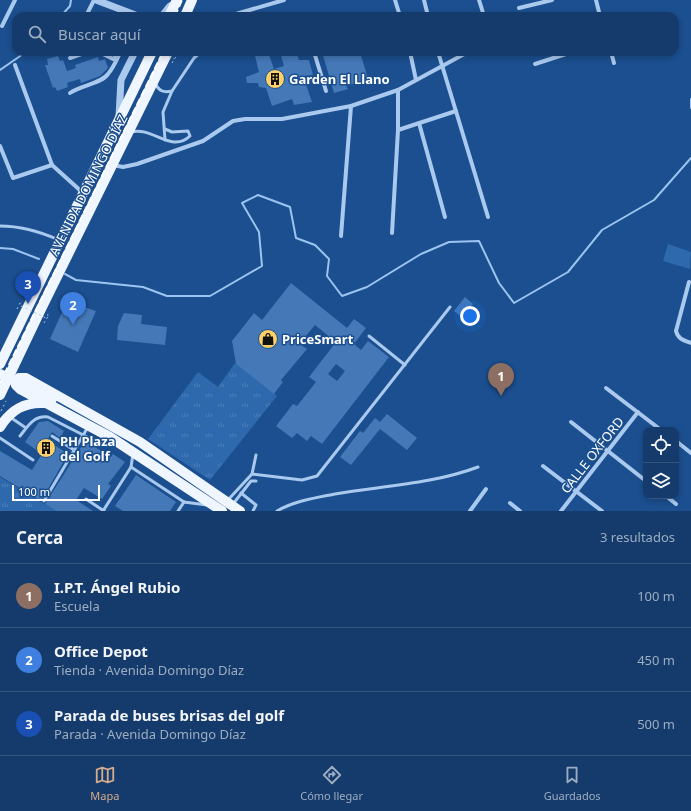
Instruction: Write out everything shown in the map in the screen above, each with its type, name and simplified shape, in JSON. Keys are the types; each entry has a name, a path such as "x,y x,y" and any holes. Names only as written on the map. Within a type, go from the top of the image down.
{"main road":[{"path":"171,12 177,0"},
{"path":"187,12 192,0"},
{"name":"AVENIDA DOMINGO DÍAZ","path":"1,359 61,241 150,56"},
{"name":"AVENIDA DOMINGO DÍAZ","path":"4,397 43,304 112,164 154,82 172,56"},
{"path":"26,342 22,367 26,378"},
{"path":"0,374 9,377 50,401 225,508"},
{"path":"105,421 90,418 18,387 16,382 20,378 26,378 105,421 140,442 225,508"},
{"path":"0,427 4,413 27,404 50,401"},
{"path":"134,452 140,442"}],"street":[{"path":"2,26 15,0"},
{"path":"88,12 95,0 127,12"},
{"path":"165,12 173,0"},
{"path":"243,12 284,0"},
{"path":"395,0 399,12"},
{"path":"424,0 427,12"},
{"path":"479,0 483,12"},
{"path":"519,8 552,0"},
{"path":"596,0 599,12"},
{"path":"70,58 76,56"},
{"path":"107,56 113,59 116,56"},
{"path":"70,93 78,87 100,81 108,75 118,56"},
{"path":"118,124 121,80 133,56"},
{"path":"315,56 326,91"},
{"path":"411,56 416,80"},
{"path":"439,56 488,218"},
{"path":"112,164 123,167 137,164 203,141 233,121 245,119 282,119 351,106 398,90 460,56"},
{"path":"535,64 560,56"},
{"path":"612,56 614,63"},
{"path":"15,65 52,165 84,193"},
{"path":"392,233 398,130 398,90"},
{"path":"340,236 351,106"},
{"path":"398,130 456,111"},
{"path":"419,123 445,217"},
{"path":"0,146 13,178 52,165"},
{"path":"689,282 676,331 677,336 681,340 691,342"},
{"path":"606,388 657,427"},
{"name":"CALLE OXFORD","path":"561,511 638,412"},
{"path":"571,422 607,452 643,479"},
{"path":"679,443 691,453"},
{"path":"543,466 602,511"},
{"path":"470,511 486,489"},
{"path":"670,499 676,504"},
{"path":"510,503 520,511"}],"lane":[{"path":"165,140 163,112 172,91 196,56"},
{"path":"154,82 161,91 166,93 172,91"},
{"path":"128,133 145,131 170,142 181,142 190,136 188,131 172,132 165,129"},
{"path":"181,142 183,148"},
{"path":"0,226 13,226 48,235 61,241"},
{"path":"252,474 302,480 317,476 450,307"},
{"path":"369,336 405,365"},
{"path":"4,413 26,428"},
{"path":"20,436 36,417 42,416 48,416 101,443 107,436"},
{"path":"44,501 89,425"},
{"path":"52,436 74,450"},
{"path":"0,438 33,460"},
{"path":"86,499 104,511 131,467 134,452"},
{"path":"225,508 252,474 256,455"},
{"path":"131,467 184,502 201,506 225,508 251,481 256,481"},
{"path":"276,511 286,506 319,497 447,477 478,467"},
{"path":"241,493 256,505 253,511"},
{"path":"178,511 184,502"}],"path":[{"path":"172,63 173,56"},
{"path":"17,309 21,300"},
{"path":"21,306 46,318"},
{"path":"43,323 45,324 49,316"},
{"path":"4,397 4,413"}],"green space":[{"path":"668,244 691,252 690,269 663,261"},
{"path":"235,363 277,396 210,480 148,439 198,372 218,387"},
{"path":"0,477 56,511 0,511"}],"building":[{"path":"58,56 60,61 63,60 67,71 76,68 75,65 98,57 99,61 105,59 108,68 100,76 81,83 80,79 67,83 68,87 57,91 55,87 53,88 45,65 48,65 47,59"},
{"name":"Garden El Llano","path":"255,56 269,56 274,69 284,66 281,56 298,56 299,60 309,60 313,75 303,76 312,102 294,105 292,99 272,106 266,88 259,87 258,83 247,83 246,77 259,72"},
{"path":"323,56 361,56 368,79 346,86 348,89 334,93"},
{"path":"291,283 347,328 354,319 366,328 354,344 361,350 368,341 389,357 322,444 311,436 307,441 297,433 292,438 276,426 293,404 297,406 316,382 309,377 336,342 315,325 299,344 307,349 281,380 283,382 274,394 236,364 232,341 254,313 262,320","holes":["336,364 345,371 337,381 328,374"]},
{"path":"465,297 473,304 462,317 454,311"},
{"path":"67,301 96,311 78,352 50,339"},
{"path":"124,313 142,315 141,324 167,327 165,345 117,340 118,326"},
{"path":"387,414 417,438 407,450 380,429 351,465 340,457 360,431 363,433 375,418 380,422"},
{"path":"48,421 64,431 60,438 52,432 47,440 68,454 41,501 0,476 0,451 32,470 42,454 25,442 39,422"},
{"path":"85,441 111,457 113,454 125,462 108,484 111,486 102,499 84,488 76,500 93,511 56,511 45,504"},
{"path":"136,475 176,502 170,511 123,511 115,506"}],"waterway":[{"path":"65,12 70,6 71,0"},
{"path":"0,70 20,56"},
{"path":"691,99 691,108"},
{"path":"65,274 76,280 143,287 167,296 210,296 262,266 259,232 242,203 258,195 290,207 296,238 315,245 329,259 327,276 342,296 367,287 421,254 449,242 479,241 499,283 514,303 568,272 602,230 654,200 691,158"},
{"path":"0,248 13,249 39,259"}],"railway":[{"path":"177,12 182,0"},
{"path":"0,383 161,56"}],"place":[{"name":"Garden El Llano","path":"275,79"},
{"name":"Parada de buses brisas del golf","path":"28,304"},
{"name":"Office Depot","path":"73,325"},
{"name":"PriceSmart","path":"268,339"},
{"name":"I.P.T. Ángel Rubio","path":"501,396"},
{"name":"PH Plaza del Golf","path":"46,448"}]}
